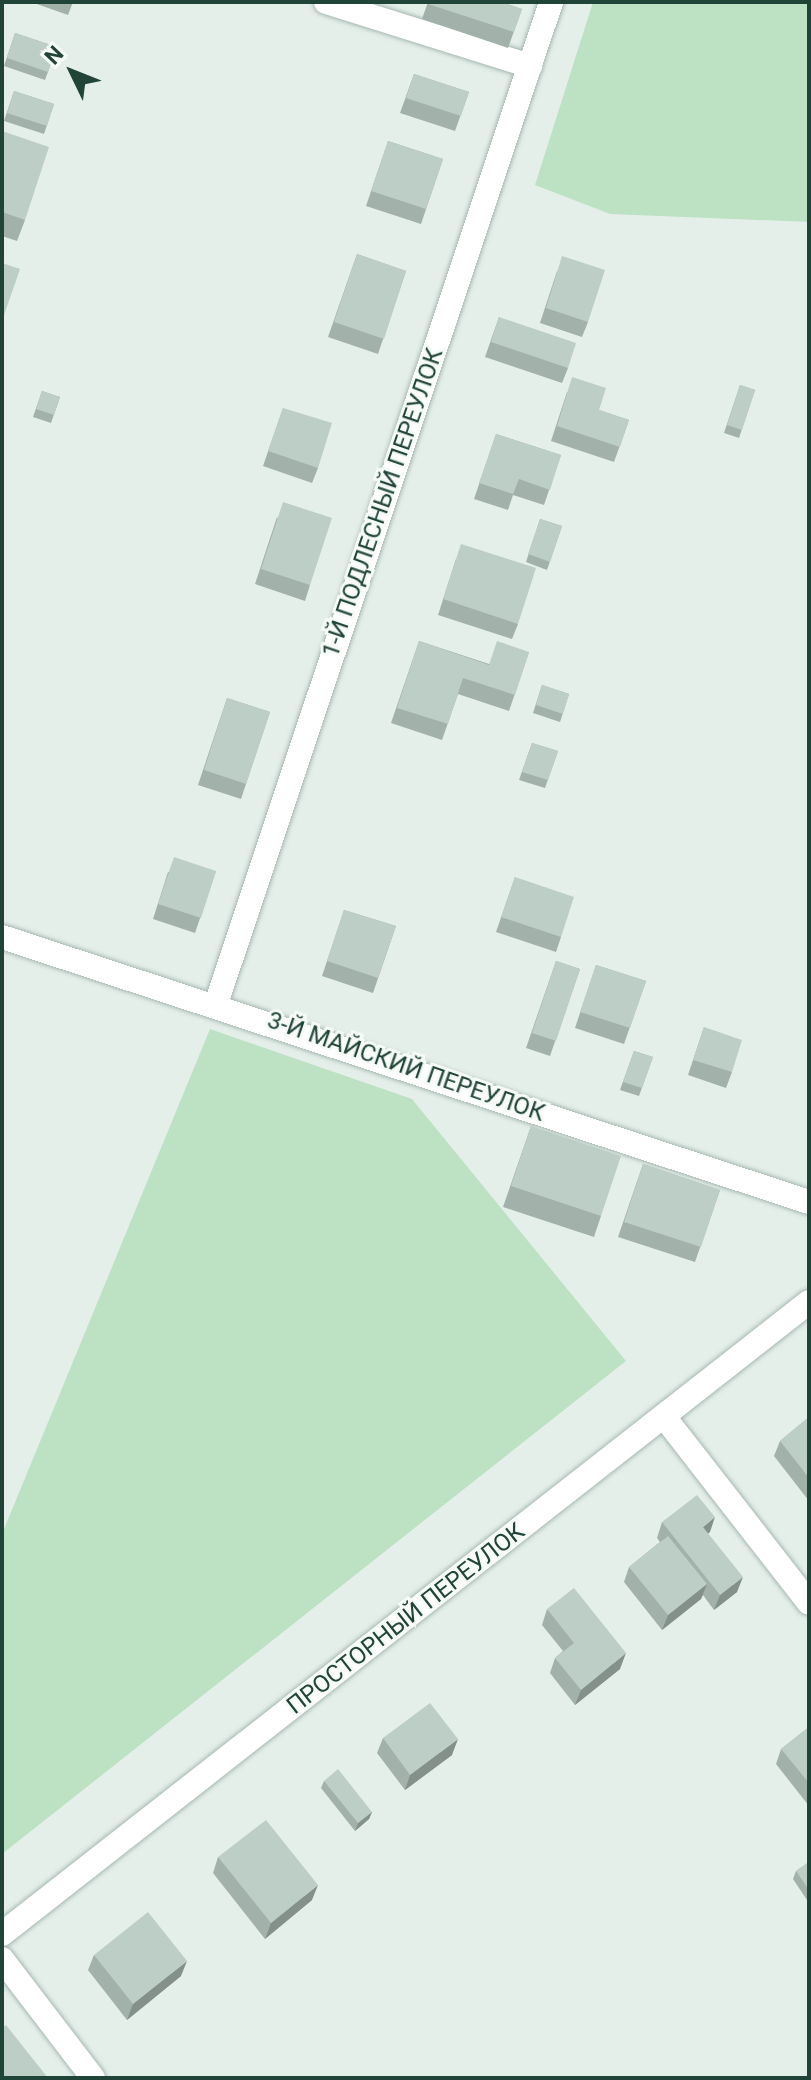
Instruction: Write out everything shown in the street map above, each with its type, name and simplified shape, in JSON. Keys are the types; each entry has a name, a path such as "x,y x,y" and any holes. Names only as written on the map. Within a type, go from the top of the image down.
{"street":[{"path":"326,2 530,66"},
{"name":"1-Й ПОДЛЕСНЫЙ ПЕРЕУЛОК","path":"216,1004 551,2"},
{"name":"3-Й МАЙСКИЙ ПЕРЕУЛОК","path":"2,937 216,1004 809,1202"},
{"name":"ПРОСТОРНЫЙ ПЕРЕУЛОК","path":"2,1934 665,1418 809,1302"},
{"path":"665,1418 809,1603"},
{"path":"2,1959 93,2078"}],"green space":[{"path":"593,2 809,2 809,222 610,214 535,185"},
{"path":"210,1029 412,1099 626,1361 2,1854 2,1534"}],"building":[{"path":"428,2 501,2 522,9 514,32"},
{"path":"15,33 57,47 48,72 7,58"},
{"path":"414,74 469,92 461,116 406,98"},
{"path":"14,91 54,104 47,126 7,113"},
{"path":"2,131 49,147 25,220 2,212"},
{"path":"388,141 443,159 426,209 371,191"},
{"path":"357,254 406,271 384,339 334,322"},
{"path":"562,256 605,270 588,322 546,308"},
{"path":"2,263 20,269 2,321"},
{"path":"499,317 576,343 568,368 491,342"},
{"path":"572,377 606,388 599,410 629,420 620,447 557,426"},
{"path":"740,385 755,390 742,430 727,425"},
{"path":"42,391 60,397 54,415 36,409"},
{"path":"283,408 332,423 318,468 268,451"},
{"path":"496,434 561,455 550,490 519,479 513,494 479,483"},
{"path":"283,502 332,518 310,585 261,569"},
{"path":"540,519 562,526 550,562 528,554"},
{"path":"461,544 536,568 518,624 443,599"},
{"path":"419,641 489,665 497,641 529,652 515,695 463,678 448,724 397,708"},
{"path":"542,685 569,694 563,714 536,705"},
{"path":"227,698 270,712 246,784 204,770"},
{"path":"532,743 558,751 548,780 522,772"},
{"path":"174,857 216,871 201,918 158,904"},
{"path":"515,877 574,897 561,937 501,917"},
{"path":"344,910 396,926 378,978 327,961"},
{"path":"556,961 580,969 556,1041 532,1033"},
{"path":"596,965 646,981 630,1028 580,1012"},
{"path":"704,1027 742,1040 732,1072 693,1060"},
{"path":"634,1051 653,1057 642,1088 623,1082"},
{"path":"531,1126 621,1156 601,1216 511,1186"},
{"path":"643,1164 720,1190 701,1247 624,1222"},
{"path":"809,1417 809,1478 780,1441"},
{"path":"697,1495 715,1517 703,1527 743,1577 720,1595 662,1522"},
{"path":"668,1536 707,1584 668,1615 629,1567"},
{"path":"574,1588 626,1653 581,1690 555,1658 574,1643 547,1609"},
{"path":"430,1703 458,1739 410,1775 383,1738"},
{"path":"809,1727 809,1783 781,1749"},
{"path":"338,1769 372,1812 358,1823 324,1781"},
{"path":"266,1820 318,1885 271,1923 218,1857"},
{"path":"809,1862 809,1890 796,1871"},
{"path":"148,1912 187,1961 133,2004 94,1955"},
{"path":"6,2025 48,2078 2,2078 2,2028"}]}
